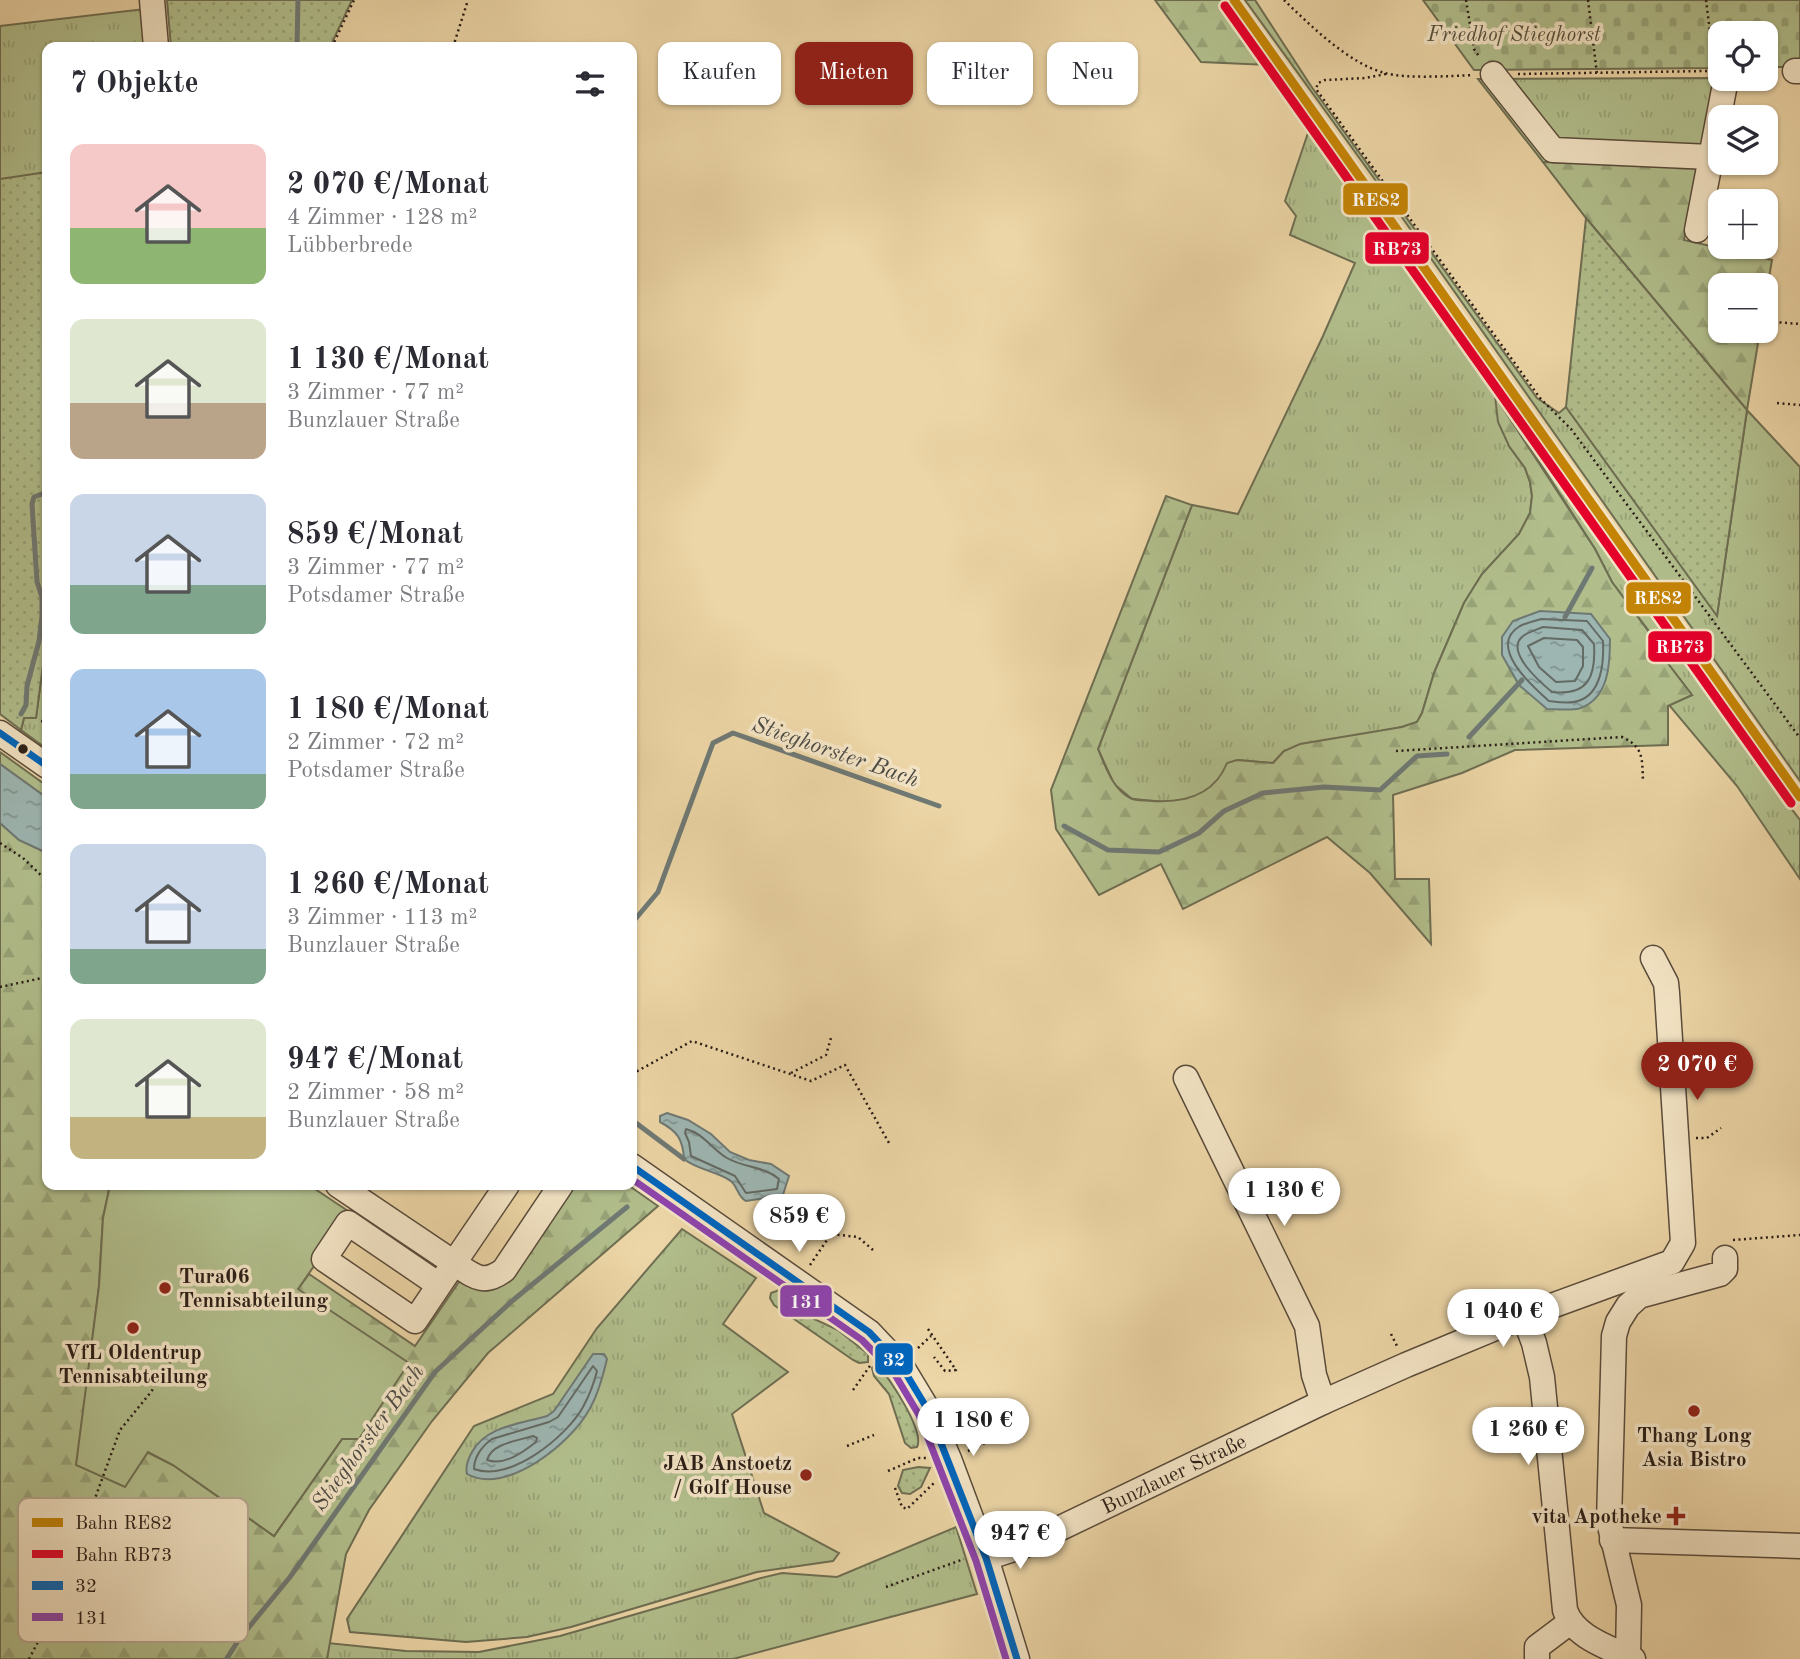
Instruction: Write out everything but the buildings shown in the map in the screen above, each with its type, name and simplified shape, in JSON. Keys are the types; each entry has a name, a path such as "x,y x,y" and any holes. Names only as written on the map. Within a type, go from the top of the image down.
{"street":[{"path":"152,0 156,42"},
{"path":"1493,74 1553,150 1708,157"},
{"path":"1697,230 1708,173"},
{"path":"0,733 42,762"},
{"path":"1653,958 1666,983 1676,1139"},
{"path":"1186,1078 1307,1326 1314,1375 1323,1402"},
{"name":"Bunzlauer Straße","path":"985,1555 1023,1546 1323,1402 1433,1353 1524,1316 1672,1262 1683,1243 1676,1139"},
{"path":"637,1169 835,1308 885,1346 902,1367 920,1394 949,1459 985,1555 1017,1659"},
{"path":"345,1190 475,1277 486,1279 505,1270 558,1190"},
{"path":"439,1285 505,1190"},
{"path":"1524,1316 1542,1377 1567,1616 1581,1633 1631,1658 1629,1605 1609,1522 1614,1336 1618,1322 1633,1300 1639,1296 1720,1274 1724,1269 1728,1249"},
{"path":"1612,1540 1800,1546"},
{"path":"1537,1659 1537,1647 1567,1616"}],"path":[{"path":"334,42 354,0"},
{"path":"455,42 468,0"},
{"path":"1466,0 1474,49 1493,74"},
{"path":"1588,0 1597,74"},
{"path":"1706,0 1710,21"},
{"path":"1386,74 1325,80 1318,83 1316,89 1539,398 1571,429 1800,738"},
{"path":"1778,322 1800,324"},
{"path":"1777,403 1800,405"},
{"path":"1396,751 1622,737 1634,743 1641,752 1643,781"},
{"path":"0,843 23,858 42,876"},
{"path":"0,987 42,978"},
{"path":"790,1074 825,1055 831,1038"},
{"path":"637,1071 692,1041 811,1081 845,1065 889,1143"},
{"path":"1676,1139 1707,1138 1721,1128"},
{"path":"808,1268 831,1234 858,1237 873,1250"},
{"path":"1728,1249 1800,1235"},
{"path":"928,1329 956,1370 946,1371 934,1357"},
{"path":"918,1348 932,1336"},
{"path":"95,1498 120,1430 151,1392 174,1356 188,1344"},
{"path":"853,1391 885,1346"},
{"path":"847,1446 874,1435"},
{"path":"888,1471 918,1458 949,1459 935,1483 912,1507 902,1507 895,1488"},
{"path":"886,1587 985,1555"},
{"path":"29,1659 38,1642"}],"green space":[{"path":"167,0 352,0 332,42 171,42"},
{"path":"1155,0 1225,0 1268,65 1201,62"},
{"path":"1245,0 1255,0 1311,86 1537,398 1559,413 1566,407 1717,615 1747,410 1800,467 1800,781 1389,199"},
{"name":"Friedhof Stieghorst","path":"1423,0 1800,0 1800,67 1778,67 1778,21 1708,21 1708,68 1474,70"},
{"path":"144,9 147,42 42,42 42,445 0,315 0,26"},
{"path":"1708,78 1708,91 1713,91 1711,105 1708,105 1698,167 1543,162 1478,79"},
{"path":"1310,127 1396,238 1696,666 1748,752 1800,820 1800,879 1737,786 1669,705 1692,695 1660,653 1663,650 1612,582 1595,549 1528,444 1509,446 1525,468 1530,482 1530,513 1519,534 1482,574 1464,603 1434,673 1417,722 1284,751 1273,763 1237,760 1205,793 1189,799 1166,802 1132,799 1114,784 1098,749 1192,505 1238,514 1355,263 1290,235 1296,216 1285,201"},
{"path":"1543,162 1698,167 1684,240 1708,245 1708,259 1772,260 1770,273 1708,273 1708,343 1758,343 1747,410 1586,218"},
{"path":"42,173 42,673 36,718 24,718 21,730 0,714 0,179"},
{"path":"1586,218 1747,410 1717,616 1566,407"},
{"path":"1495,396 1595,549 1612,582 1692,695 1668,706 1668,745 1515,750 1462,773 1393,795 1395,879 1429,879 1431,944 1370,873 1327,837 1183,909 1161,864 1099,895 1056,829 1051,790 1166,496 1192,505 1098,749 1110,776 1124,794 1132,799 1152,801 1175,801 1197,795 1214,783 1227,763 1237,760 1273,763 1284,751 1300,744 1402,727 1417,722 1434,673 1464,603 1482,574 1519,534 1530,513 1530,482 1525,468 1509,446 1498,422"},
{"path":"42,672 42,745 21,730 24,718 36,717"},
{"path":"0,752 42,782 42,794 0,764"},
{"path":"0,823 19,840 42,851 42,1190 109,1190 103,1218 99,1286 77,1465 147,1452 173,1465 220,1498 18,1498 18,1642 248,1642 248,1518 274,1536 342,1439 298,1289 309,1274 415,1346 461,1279 486,1291 503,1284 568,1190 635,1190 658,1206 488,1353 432,1421 369,1510 346,1554 327,1659 0,1659"},
{"path":"109,1190 316,1190 351,1213 298,1289 409,1363 359,1439 342,1439 274,1536 248,1518 248,1498 220,1498 173,1465 148,1452 125,1487 76,1465 99,1286 103,1218"},
{"path":"682,1229 756,1278 723,1324 788,1372 732,1414 764,1513 839,1553 833,1561 757,1572 571,1627 527,1637 466,1642 350,1632 347,1619 474,1426 553,1394 597,1328"},
{"path":"779,1290 791,1297 814,1319 838,1330 868,1354 868,1362 859,1363 853,1360 774,1305 770,1298 771,1293"},
{"path":"875,1366 883,1372 905,1405 916,1430 917,1447 911,1448 905,1443 889,1394 874,1376 872,1368"},
{"path":"930,1468 921,1487 910,1494 902,1493 898,1486 903,1470"},
{"path":"956,1527 977,1594 733,1659 327,1659 328,1643 406,1651 479,1652 560,1636 782,1573 837,1577"}],"water":[{"path":"1540,611 1591,614 1610,639 1606,679 1597,696 1581,708 1547,709 1519,685 1502,655 1502,637 1513,621"},
{"path":"0,764 42,794 42,851 19,840 0,823"},
{"path":"667,1113 688,1120 711,1134 730,1152 749,1160 771,1164 789,1176 781,1201 772,1197 746,1201 727,1179 684,1159 678,1136 660,1122 660,1116"},
{"path":"593,1354 604,1354 607,1359 602,1379 589,1410 568,1437 536,1463 518,1472 500,1478 483,1479 467,1474 468,1460 478,1443 495,1431 547,1416 554,1411"}],"waterway":[{"path":"297,42 298,0"},
{"path":"42,494 34,497 32,504 37,582 42,597"},
{"path":"1565,617 1592,568"},
{"path":"42,597 42,616"},
{"path":"21,714 26,705 27,686 39,641 42,616"},
{"path":"1469,737 1522,680"},
{"name":"Stieghorster Bach","path":"637,917 658,892 713,743 733,733 939,806"},
{"path":"1064,826 1108,850 1159,852 1199,833 1224,811 1263,793 1324,787 1380,790 1417,756 1447,754"},
{"name":"Stieghorster Bach","path":"637,1124 684,1159"},
{"name":"Stieghorster Bach","path":"248,1628 290,1577 435,1372 512,1301 627,1207"},
{"name":"Stieghorster Bach","path":"227,1658 237,1642"}],"rail line":[{"name":"RE82","path":"1234,0 1800,797"},
{"name":"RB73","path":"1225,6 1791,803"}],"transit line":[{"name":"32","path":"0,733 42,762"},
{"name":"32","path":"637,1170 869,1332 902,1367 928,1410 986,1558 1017,1659"},
{"name":"131","path":"637,1182 862,1340 894,1373 919,1415 976,1561 1006,1659"}],"place":[{"name":"Tura06 Tennisabteilung","path":"165,1288"},
{"name":"VfL Oldentrup Tennisabteilung","path":"133,1328"},
{"name":"Thang Long Asia Bistro","path":"1694,1411"},
{"name":"JAB Anstoetz / Golf House","path":"806,1475"},
{"name":"vita Apotheke","path":"1676,1516"}]}
